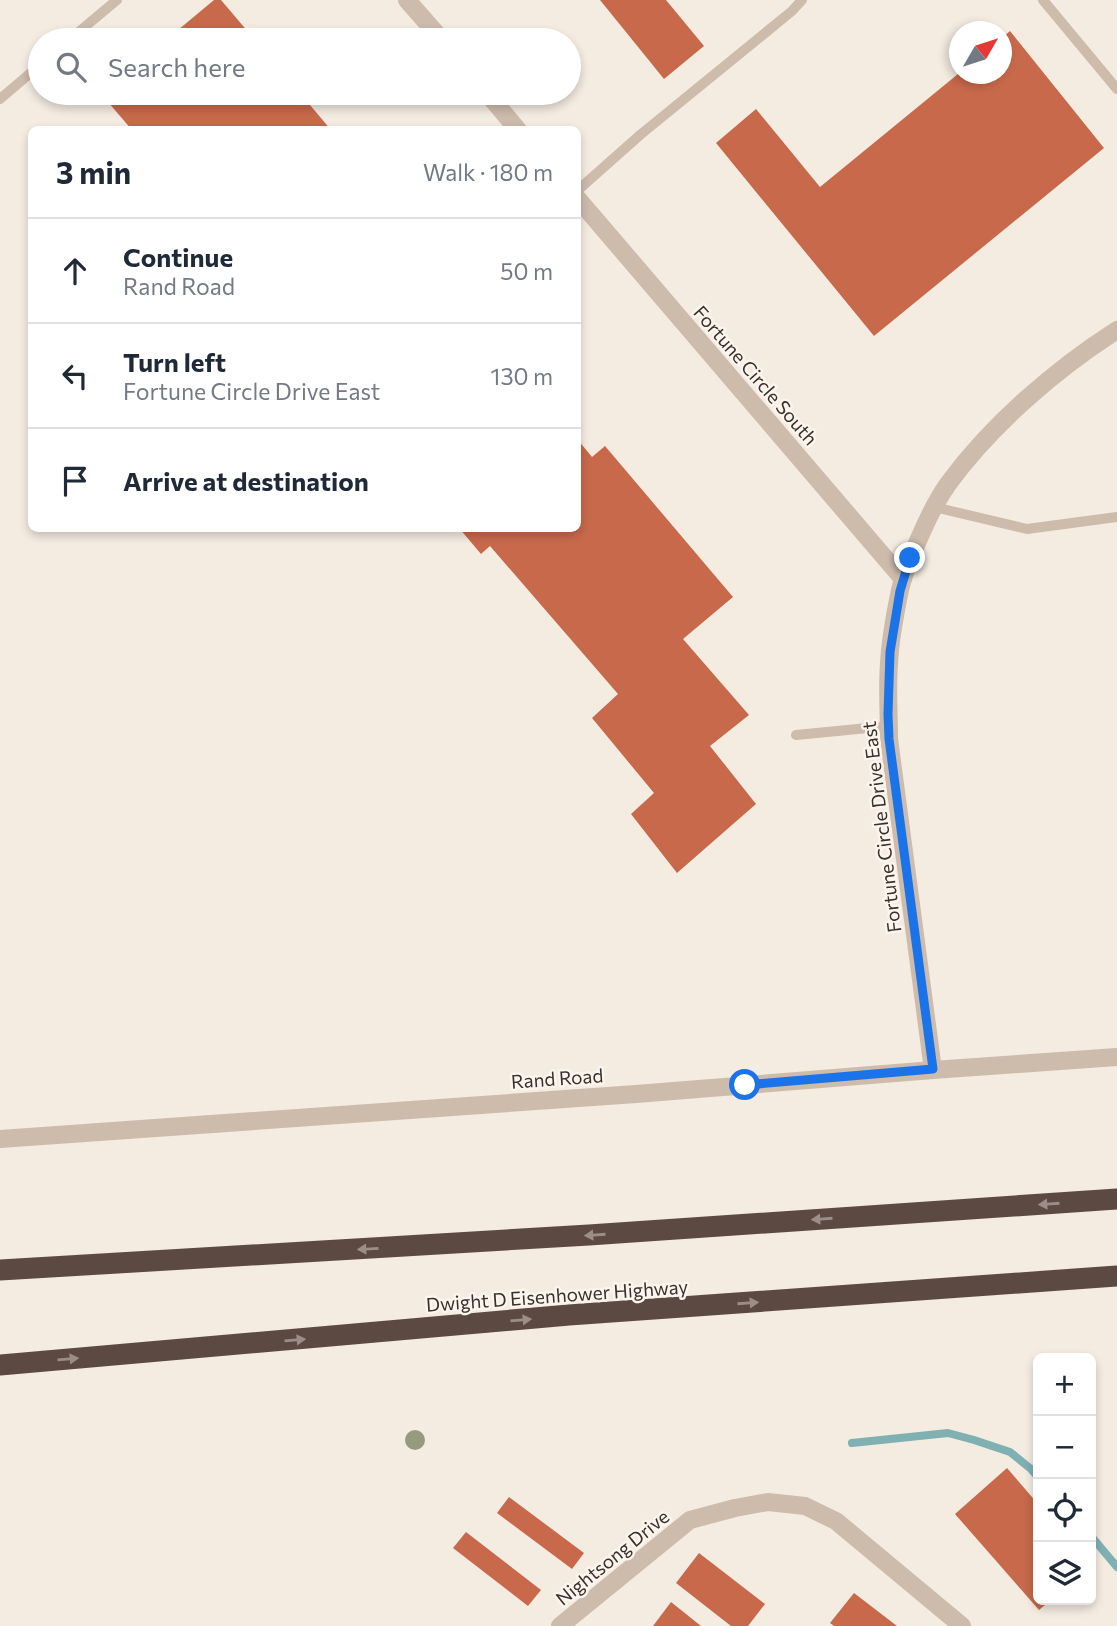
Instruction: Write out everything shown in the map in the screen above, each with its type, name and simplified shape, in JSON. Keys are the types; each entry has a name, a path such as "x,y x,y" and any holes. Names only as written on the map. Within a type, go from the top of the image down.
{"highway":[{"path":"0,1270 575,1236 1117,1199"},
{"name":"Dwight D Eisenhower Highway","path":"0,1365 556,1317 1117,1276"}],"street":[{"path":"407,0 432,28"},
{"path":"497,105 515,126"},
{"name":"Fortune Circle South","path":"581,203 903,579"},
{"name":"Fortune Circle Drive East","path":"933,1069 888,714 893,627 903,579 934,507 948,484 972,455 1015,410 1052,377 1117,330"},
{"name":"Rand Road","path":"0,1139 1117,1057"},
{"name":"Nightsong Drive","path":"560,1626 690,1520 735,1507 768,1502 805,1506 836,1521 962,1626"}],"lane":[{"path":"83,28 117,0"},
{"path":"581,187 639,135 802,0"},
{"path":"1043,0 1117,89"},
{"path":"0,99 28,75"},
{"path":"934,507 1027,529 1117,517"},
{"path":"796,735 889,726"}],"building":[{"path":"214,0 221,0 245,28 180,28"},
{"path":"600,0 666,0 704,46 664,79"},
{"path":"1012,33 1104,148 874,336 716,143 756,109 820,187 949,81 949,84 1012,84"},
{"path":"111,105 310,105 328,126 129,126"},
{"path":"581,444 592,457 605,446 733,597 683,639 749,715 710,746 756,804 677,873 631,814 654,793 592,718 618,694 490,546 481,554 462,532 581,532"},
{"path":"1007,1468 1033,1498 1033,1603 955,1514"},
{"path":"509,1497 584,1553 572,1569 497,1513"},
{"path":"466,1532 541,1590 528,1606 453,1548"},
{"path":"699,1553 765,1604 748,1626 731,1626 676,1583"},
{"path":"854,1593 897,1626 834,1626 830,1623"},
{"path":"671,1602 701,1626 653,1626"}],"waterway":[{"path":"852,1443 948,1433 1010,1452 1033,1471"},
{"path":"1096,1542 1117,1567"}],"route":[{"path":"745,1085 933,1069 889,739 889,664 893,627 910,558"}]}
